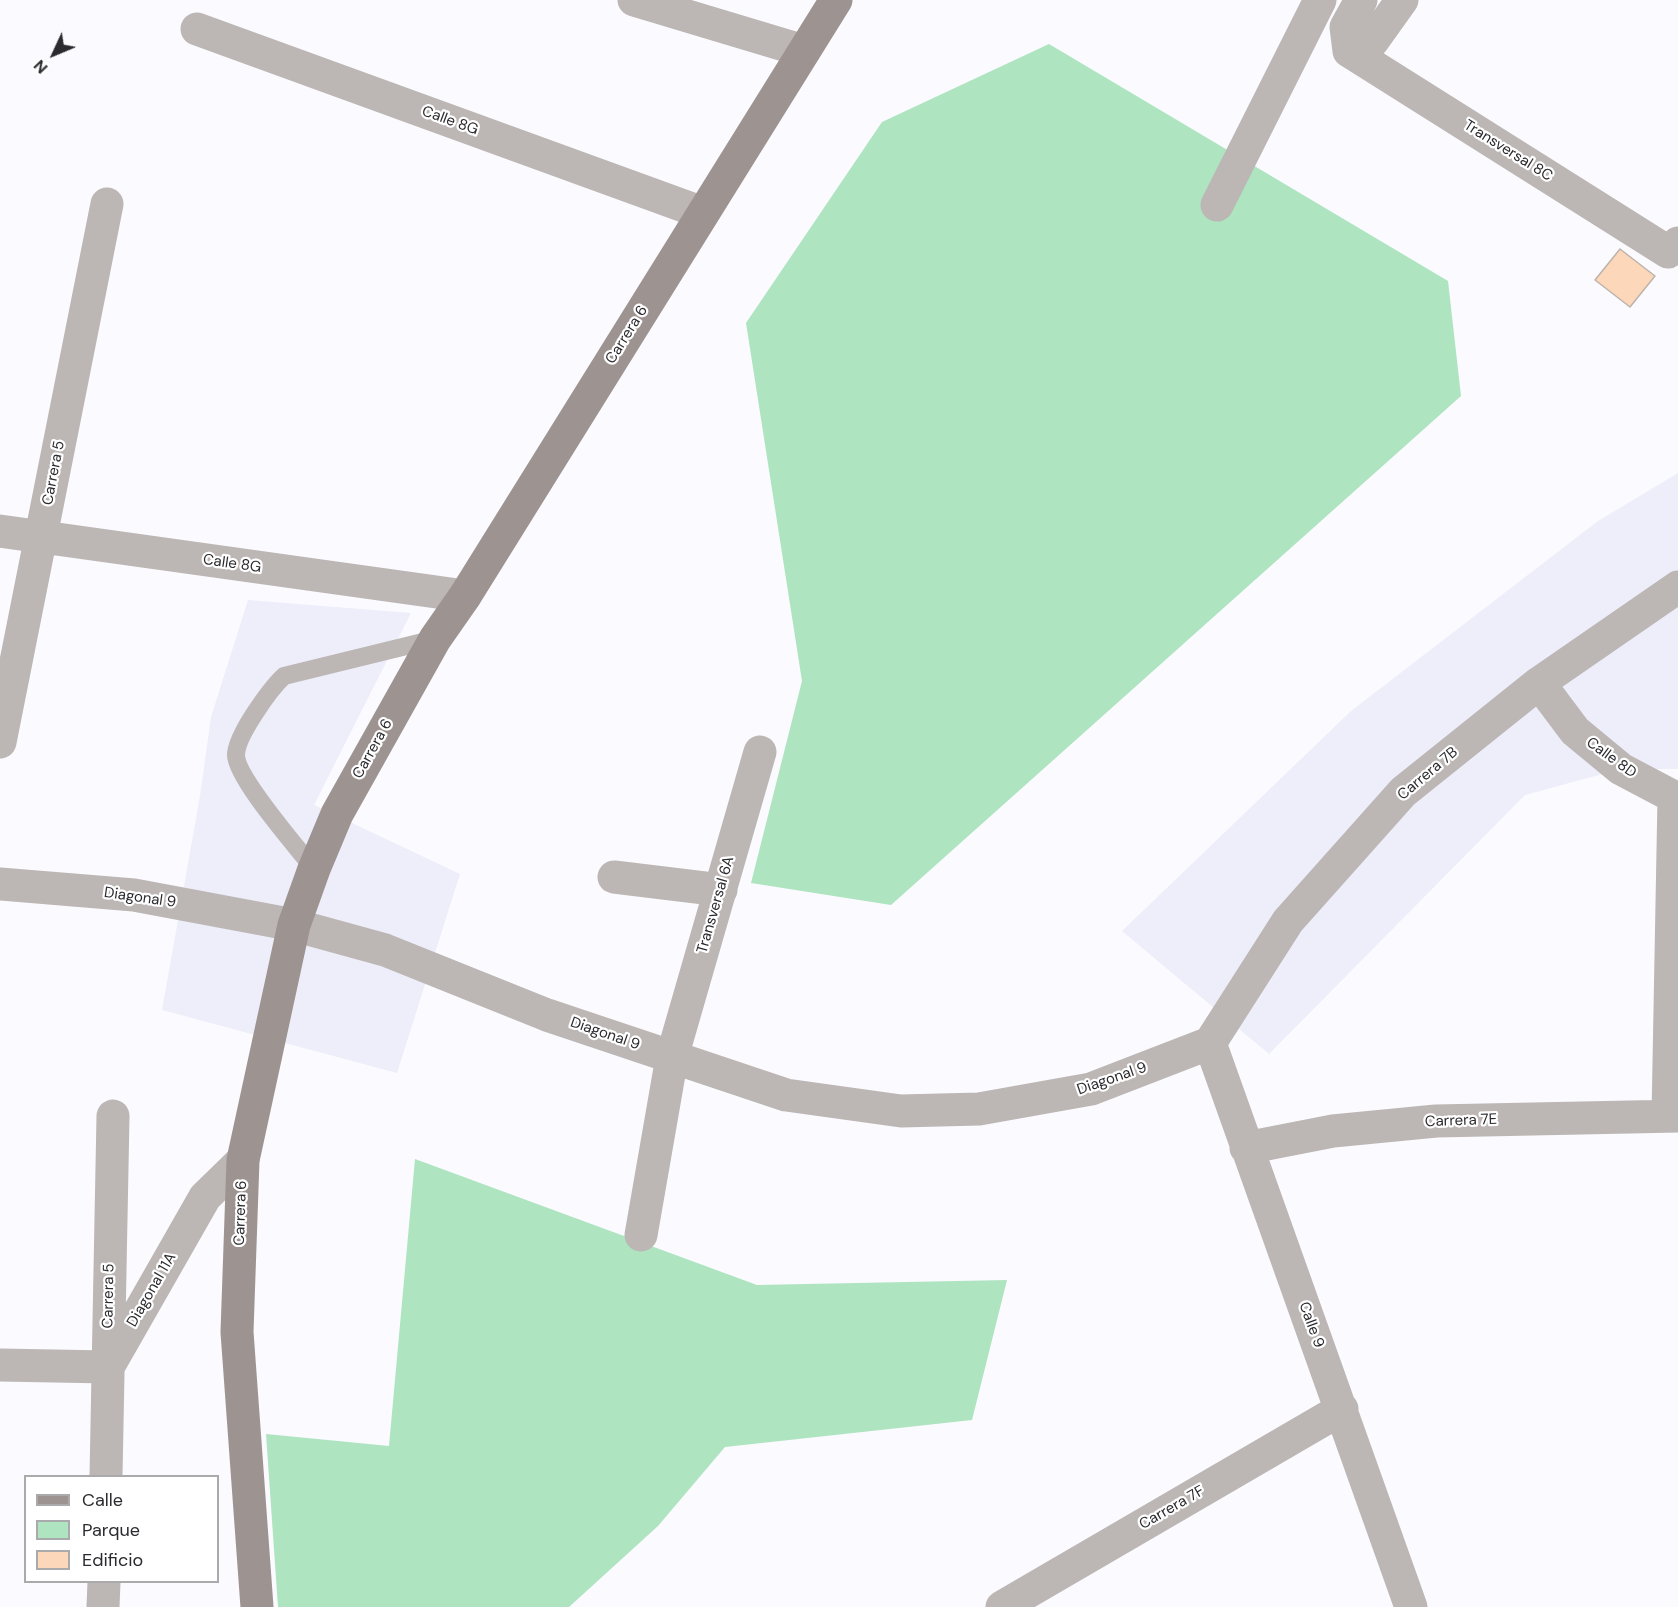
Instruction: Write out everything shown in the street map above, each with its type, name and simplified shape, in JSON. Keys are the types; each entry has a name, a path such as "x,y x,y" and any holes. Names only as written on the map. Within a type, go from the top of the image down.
{"main road":[{"name":"Carrera 6","path":"257,1607 237,1332 243,1160 294,925 314,869 337,814 435,639 465,597 836,0"}],"street":[{"path":"634,0 804,51"},
{"path":"1216,205 1320,0"},
{"path":"1361,0 1346,27 1349,51 1372,42 1402,0"},
{"name":"Calle 8G","path":"197,29 703,213"},
{"name":"Transversal 8C","path":"1349,51 1673,247"},
{"name":"Carrera 5","path":"0,742 107,204"},
{"name":"Calle 8G","path":"0,531 465,597"},
{"name":"Carrera 7B","path":"1210,1043 1288,921 1403,792 1539,683 1678,587"},
{"name":"Calle 8D","path":"1539,683 1585,738 1621,769 1676,797 1673,1116"},
{"name":"Transversal 6A","path":"641,1234 672,1057 760,752"},
{"path":"614,877 721,890"},
{"name":"Diagonal 9","path":"0,884 134,895 294,925 385,950 547,1015 786,1095 901,1112 979,1109 1091,1089 1210,1043"},
{"name":"Calle 9","path":"1210,1043 1411,1607"},
{"name":"Carrera 5","path":"106,1475 112,1116"},
{"name":"Carrera 7E","path":"1246,1148 1333,1131 1436,1121 1673,1116"},
{"name":"Diagonal 11A","path":"108,1367 205,1197 243,1160"},
{"path":"0,1365 108,1367"},
{"name":"Carrera 7F","path":"1002,1607 1342,1409"},
{"path":"104,1583 104,1607"}],"lane":[{"path":"314,869 243,776 236,755 242,738 272,687 284,676 435,639"}],"shaded area":[{"path":"1678,473 1678,769 1621,769 1525,795 1269,1054 1122,931 1351,711 1598,521"},
{"path":"248,600 411,613 314,805 460,874 397,1073 162,1010 200,796 211,717"}],"green space":[{"path":"1049,44 1448,281 1461,396 891,905 751,883 802,681 746,323 882,122"},
{"path":"415,1159 757,1285 1007,1280 972,1420 725,1447 658,1526 569,1607 278,1607 266,1434 389,1446"}],"building":[{"path":"1620,249 1655,276 1630,307 1595,280"}]}
